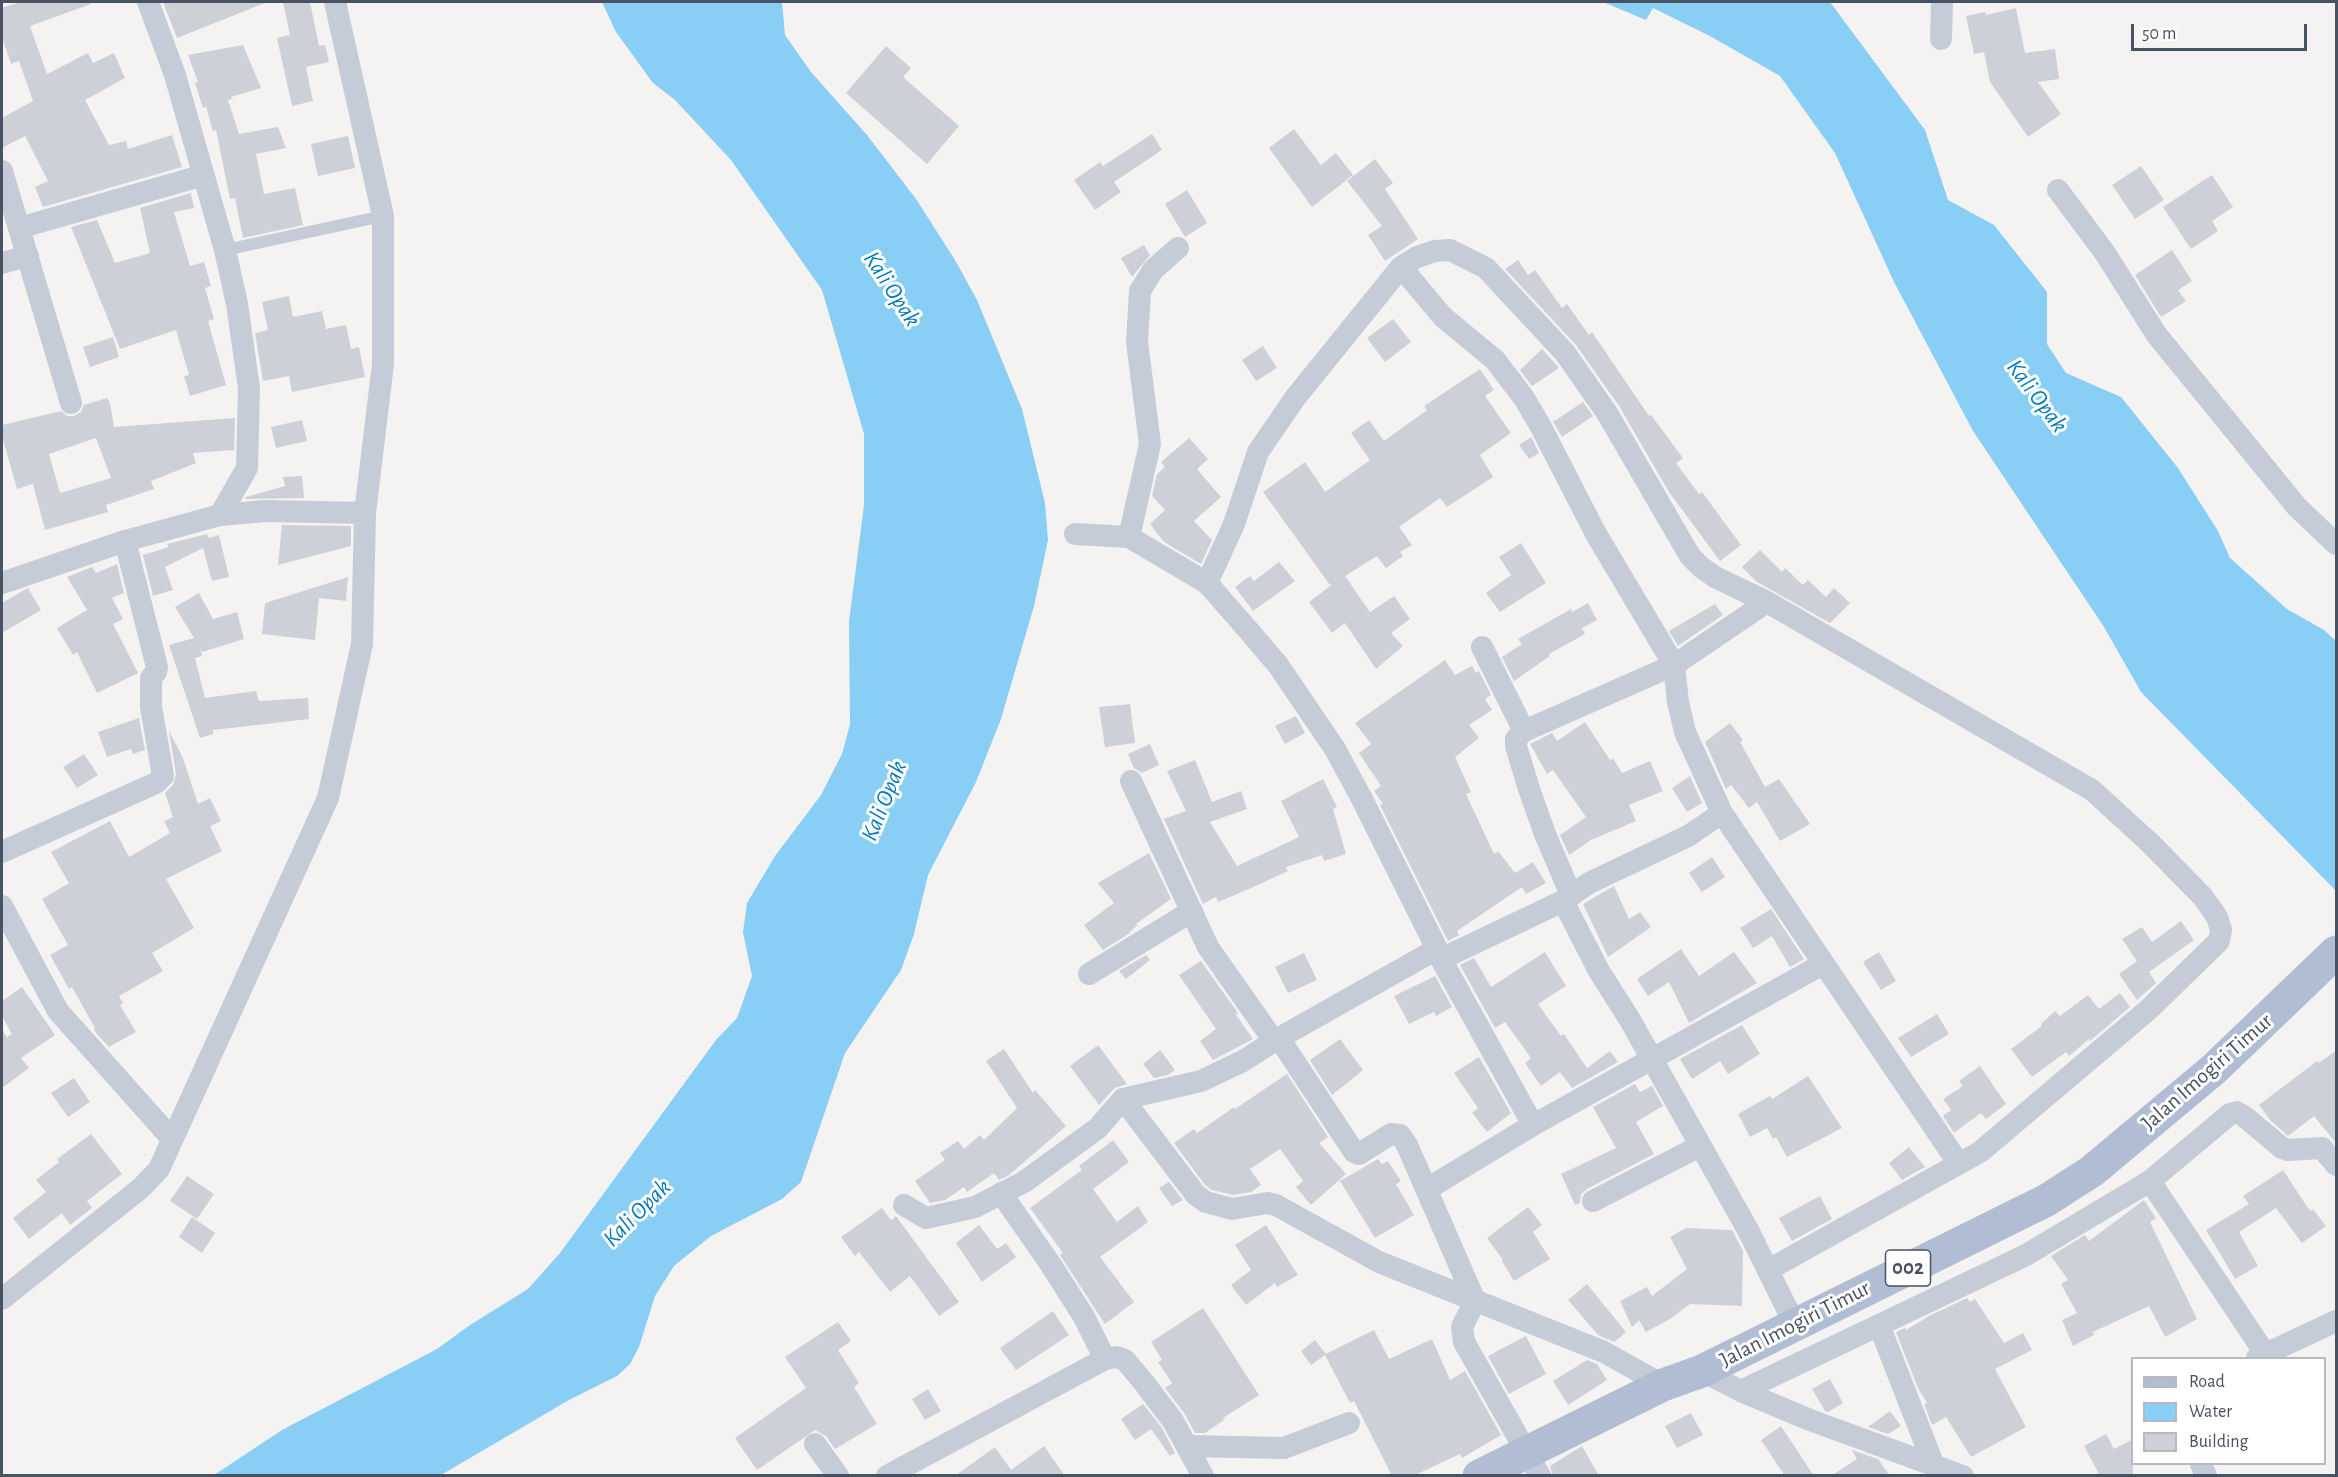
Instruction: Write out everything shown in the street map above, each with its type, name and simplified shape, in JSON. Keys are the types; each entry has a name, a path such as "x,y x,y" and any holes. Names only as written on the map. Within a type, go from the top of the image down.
{"main road":[{"name":"Jalan Imogiri Timur","path":"1479,1476 1534,1463 1663,1385 1702,1371 2047,1200 2083,1177 2214,1069 2337,952"}],"street":[{"path":"148,2 175,75 225,250 237,304 249,388 247,468 220,515"},
{"path":"2,1299 141,1188 159,1169 328,798 362,644 365,513 383,364 383,216 335,2"},
{"path":"1941,39 1942,2"},
{"path":"2,171 71,403"},
{"path":"19,228 204,176"},
{"path":"2058,190 2105,253 2156,334 2297,507 2337,544"},
{"path":"1129,537 1150,444 1137,342 1140,291 1153,270 1178,248"},
{"path":"1207,583 1234,524 1258,452 1295,398 1401,267 1417,257 1435,251 1450,250 1486,268 1565,353 1608,413 1690,556 1701,567 1715,577 1767,602 2092,790 2150,843 2203,897 2217,917 2221,930 2219,941 2148,1010 1980,1152 1768,1270"},
{"path":"2,263 28,256"},
{"path":"1401,267 1443,317 1495,360 1524,398 1596,534 1674,665 1678,702 1685,732 1722,813 1959,1164"},
{"path":"2,583 125,542 220,515 266,511 365,513"},
{"path":"1075,534 1129,537 1207,583 1278,665 1335,749 1439,954 1533,1125"},
{"path":"2,852 156,783 163,777 151,707 150,684 157,667 125,542"},
{"path":"1767,602 1674,665 1524,731 1516,739 1516,746 1567,898 1599,971 1630,1020 1748,1230 1795,1325"},
{"path":"1482,647 1524,731"},
{"path":"1131,781 1208,946 1354,1152 1359,1154 1391,1134 1400,1135 1407,1145 1475,1301 1462,1327 1464,1341 1534,1463"},
{"path":"904,1205 926,1218 975,1206 1024,1182 1098,1128 1124,1099 1201,1081 1243,1061 1276,1040 1439,954 1567,898 1589,883 1688,836 1722,813"},
{"path":"2,906 58,1011 172,1139"},
{"path":"1089,974 1192,912"},
{"path":"1427,1189 1533,1125 1823,964"},
{"path":"1124,1099 1196,1195 1206,1202 1232,1209 1267,1203 1276,1205 1379,1262 1604,1352 1663,1385"},
{"path":"1741,1391 2026,1255 2150,1181 2230,1114 2237,1112 2282,1148 2288,1150 2322,1148 2337,1165"},
{"path":"1593,1201 1700,1146"},
{"path":"2150,1181 2261,1357 2337,1321"},
{"path":"1001,1193 1084,1317 1105,1359"},
{"path":"1879,1325 1934,1466"},
{"path":"887,1476 1105,1359 1117,1357 1125,1360 1145,1384 1188,1446 1203,1476"},
{"path":"1702,1371 1741,1391 1963,1476"},
{"path":"1188,1446 1284,1448 1349,1423"},
{"path":"815,1444 838,1476"}],"lane":[{"path":"225,250 383,216"}],"water":[{"name":"Kali Opak","path":"602,2 782,2 785,35 811,72 867,135 916,199 955,260 977,300 1022,409 1045,503 1048,540 1034,606 1001,719 976,782 928,875 914,934 901,970 845,1053 801,1182 782,1199 711,1236 674,1266 655,1296 639,1347 630,1364 617,1376 569,1400 441,1475 214,1475 282,1430 437,1349 470,1325 528,1289 560,1253 716,1040 737,1018 752,976 743,932 747,903 775,856 821,795 842,754 850,724 849,622 864,505 864,434 822,290 731,160 675,100 653,83 616,32"},
{"name":"Kali Opak","path":"1603,2 1830,2 1925,130 1948,200 1994,225 2047,292 2047,344 2066,373 2121,397 2178,468 2218,531 2230,558 2287,609 2324,630 2336,641 2336,891 2141,692 2104,627 1973,431 1894,282 1835,153 1780,76 1710,36 1653,8 1646,20"}],"building":[{"path":"20,2 91,2 91,4 30,26 47,74 88,53 93,63 114,53 125,78 85,100 109,145 126,141 128,149 172,135 182,167 43,207 35,187 48,181 25,136 2,148 2,118 33,101 19,61 11,64 2,37 2,8"},
{"path":"163,2 265,2 265,3 177,38"},
{"path":"283,2 310,2 319,46 325,45 329,62 306,67 313,101 292,106 277,38 290,35"},
{"path":"2016,8 2025,53 2055,49 2059,79 2038,82 2061,114 2028,137 1990,82 1984,52 1974,54 1966,16 1985,12 1986,15"},
{"path":"243,45 261,88 228,100 239,134 278,127 286,148 256,154 264,194 295,188 303,225 243,238 235,198 230,199 216,130 213,131 206,107 203,108 195,83 198,82 188,55"},
{"path":"886,46 911,68 903,77 959,126 927,164 846,93"},
{"path":"1294,129 1321,165 1336,153 1353,175 1312,207 1269,148"},
{"path":"1152,134 1162,150 1114,182 1121,192 1095,210 1074,180 1100,162 1103,166"},
{"path":"348,136 355,168 318,176 311,144"},
{"path":"1375,159 1393,183 1385,189 1418,239 1385,261 1368,235 1382,226 1347,181"},
{"path":"2141,166 2164,200 2135,219 2112,185"},
{"path":"2212,175 2233,207 2212,221 2218,231 2191,249 2163,207"},
{"path":"1187,190 1207,223 1185,237 1165,204"},
{"path":"191,193 194,208 174,212 190,266 204,262 211,286 205,288 214,319 208,321 226,385 190,396 184,376 189,375 176,330 120,349 71,227 97,220 115,263 150,253 140,208"},
{"path":"1144,245 1150,255 1132,277 1121,258"},
{"path":"2172,250 2192,281 2178,290 2186,301 2161,317 2135,275"},
{"path":"1518,260 1528,275 1535,270 1562,308 1567,304 1589,335 1592,332 1649,416 1651,415 1683,458 1676,463 1699,494 1702,492 1741,545 1720,561 1669,492 1619,406 1576,345 1505,269"},
{"path":"289,296 293,317 322,311 326,329 346,325 351,349 359,347 365,377 292,392 289,376 263,381 255,333 268,330 262,302"},
{"path":"1393,319 1411,342 1385,362 1367,338"},
{"path":"113,337 119,357 90,367 83,347"},
{"path":"1263,346 1277,368 1256,381 1242,360"},
{"path":"1542,349 1559,368 1532,386 1520,370"},
{"path":"1480,369 1494,390 1485,396 1511,433 1480,455 1493,477 1447,507 1440,498 1399,527 1412,545 1400,552 1403,556 1386,568 1377,556 1345,576 1370,612 1394,596 1410,619 1391,633 1403,646 1376,669 1345,623 1332,633 1309,602 1333,584 1330,585 1263,492 1305,462 1325,492 1370,460 1351,433 1369,420 1384,441 1427,410 1424,406"},
{"path":"107,398 114,427 235,418 234,450 193,453 196,463 151,481 154,489 106,505 108,512 45,530 33,484 17,489 2,436 2,425 61,411 67,416 74,416 81,412 84,405","holes":["96,438 111,478 60,493 49,454"]},
{"path":"1583,402 1593,416 1562,437 1553,422"},
{"path":"302,420 307,441 276,448 271,427"},
{"path":"1531,437 1539,453 1529,459 1519,445"},
{"path":"1189,438 1208,459 1197,469 1221,497 1194,521 1212,540 1201,564 1164,542 1150,524 1165,510 1152,496 1157,474 1165,467 1161,462"},
{"path":"302,476 304,498 245,499 285,486 283,477"},
{"path":"282,525 351,526 351,546 278,565"},
{"path":"207,534 209,538 219,535 229,577 212,581 203,548 165,567 173,590 153,596 143,555 169,547 167,544"},
{"path":"1521,543 1546,583 1500,612 1486,593 1511,575 1499,557"},
{"path":"1760,550 1782,572 1785,568 1803,585 1808,580 1826,597 1834,588 1850,603 1830,623 1757,582 1742,567"},
{"path":"1279,562 1295,581 1253,611 1235,587 1250,576 1254,581"},
{"path":"117,564 124,593 112,598 123,619 113,624 138,673 97,693 77,652 73,655 57,628 87,610 67,577 92,567 96,573"},
{"path":"348,577 346,601 319,598 315,640 262,634 265,603"},
{"path":"28,588 41,610 2,633 2,603"},
{"path":"199,593 213,619 237,612 244,639 202,652 200,648 202,656 195,658 205,698 256,691 259,701 308,698 309,719 213,730 213,734 200,738 169,645 194,638 175,607"},
{"path":"1588,603 1597,620 1582,628 1585,634 1549,654 1550,656 1514,681 1502,657 1522,644 1518,639 1571,609 1572,612"},
{"path":"1715,604 1723,615 1678,646 1669,631"},
{"path":"1445,660 1455,675 1472,666 1476,673 1479,671 1491,695 1485,699 1492,710 1469,725 1479,738 1455,757 1471,792 1466,794 1494,854 1498,851 1515,873 1533,862 1546,883 1526,894 1522,887 1457,931 1459,935 1448,941 1380,805 1383,804 1374,791 1381,786 1359,753 1371,744 1355,723"},
{"path":"1130,704 1135,743 1105,747 1099,707"},
{"path":"1296,716 1305,733 1285,744 1275,726"},
{"path":"139,718 145,750 133,754 131,749 107,757 98,732"},
{"path":"1585,722 1610,760 1613,758 1622,773 1650,761 1663,791 1629,805 1636,821 1591,840 1569,855 1560,835 1586,817 1553,770 1547,774 1530,744 1552,733 1557,741"},
{"path":"1730,723 1743,740 1740,742 1765,787 1779,779 1810,824 1780,841 1757,802 1749,808 1731,785 1726,789 1705,742"},
{"path":"169,731 183,758 198,804 210,798 221,821 210,826 222,851 166,879 194,928 152,953 163,971 119,996 123,1003 120,1005 136,1032 109,1047 96,1033 72,987 69,989 50,955 68,945 42,899 69,883 51,852 110,821 129,857 170,833 164,821 173,817 165,793 173,785 176,774"},
{"path":"1150,744 1159,765 1142,773 1134,768 1128,754"},
{"path":"84,754 98,775 77,788 63,767"},
{"path":"1195,760 1212,802 1241,791 1247,809 1210,822 1237,866 1299,837 1281,801 1323,779 1337,807 1333,809 1346,854 1324,861 1322,855 1286,867 1288,871 1249,889 1218,902 1216,897 1203,904 1164,819 1186,811 1167,771"},
{"path":"1690,776 1702,803 1687,812 1672,788"},
{"path":"1149,853 1171,899 1136,924 1138,925 1130,933 1103,950 1084,925 1114,903 1098,883"},
{"path":"1712,857 1725,877 1702,892 1689,873"},
{"path":"1614,886 1629,919 1640,912 1651,927 1608,957 1583,904"},
{"path":"1771,909 1804,959 1790,967 1772,936 1753,948 1740,928"},
{"path":"2181,921 2194,940 2149,972 2156,983 2137,1000 2119,974 2137,961 2122,939 2142,927 2152,942"},
{"path":"1681,949 1699,976 1734,952 1757,983 1689,1023 1669,982 1648,996 1637,979"},
{"path":"1545,952 1566,986 1538,1004 1561,1036 1564,1034 1587,1068 1610,1051 1618,1062 1572,1088 1560,1072 1541,1086 1525,1063 1531,1058 1505,1022 1495,1028 1460,965 1474,958 1491,987"},
{"path":"1879,952 1896,981 1881,990 1863,962"},
{"path":"1304,953 1317,980 1288,993 1275,967"},
{"path":"1146,955 1150,960 1126,979 1119,971"},
{"path":"1201,961 1238,1013 1236,1015 1253,1039 1213,1060 1200,1041 1216,1029 1179,975"},
{"path":"1435,976 1452,1007 1436,1016 1434,1012 1409,1024 1394,996"},
{"path":"22,987 55,1035 21,1058 29,1068 2,1088 2,1030 7,1037 12,1034 2,1016 2,1001"},
{"path":"2120,993 2130,1007 2069,1056 2066,1052 2032,1077 2011,1049 2042,1026 2041,1024 2055,1011 2060,1016 2088,995 2099,1009"},
{"path":"1937,1014 1949,1034 1911,1057 1898,1038"},
{"path":"1742,1025 1760,1054 1728,1074 1720,1061 1692,1079 1680,1059"},
{"path":"1340,1039 1363,1070 1332,1095 1310,1060"},
{"path":"1098,1045 1127,1084 1115,1088 1099,1105 1070,1066"},
{"path":"1004,1049 1033,1093 1035,1090 1066,1126 1009,1175 999,1180 994,1173 967,1192 964,1187 945,1200 930,1203 915,1181 945,1160 940,1153 958,1141 964,1149 980,1135 984,1140 1017,1108 986,1061"},
{"path":"1160,1050 1175,1070 1168,1075 1154,1078 1143,1064"},
{"path":"2337,1050 2337,1144 2314,1116 2288,1136 2271,1121 2259,1105 2317,1061 2319,1063"},
{"path":"1479,1057 1511,1113 1487,1132 1472,1113 1478,1108 1454,1073"},
{"path":"1980,1066 2006,1104 1986,1119 1981,1113 1954,1133 1943,1116 1951,1110 1943,1099 1963,1086 1959,1081"},
{"path":"1287,1074 1328,1137 1319,1143 1346,1174 1311,1205 1296,1187 1303,1181 1280,1149 1250,1169 1261,1185 1251,1192 1233,1195 1212,1190 1205,1185 1174,1143 1194,1129 1197,1133"},
{"path":"1808,1076 1842,1128 1787,1157 1776,1137 1773,1139 1767,1128 1750,1137 1738,1114 1770,1096 1772,1099"},
{"path":"74,1078 90,1102 68,1117 51,1093"},
{"path":"1635,1084 1640,1092 1652,1086 1663,1106 1636,1122 1654,1154 1587,1189 1581,1194 1580,1203 1575,1205 1561,1174 1616,1148 1593,1107"},
{"path":"91,1134 122,1174 87,1201 92,1208 70,1225 62,1213 29,1239 13,1218 46,1192 36,1180 59,1162 57,1159"},
{"path":"1113,1140 1129,1162 1093,1189 1117,1222 1138,1206 1148,1222 1100,1257 1134,1302 1105,1324 1060,1255 1063,1253 1030,1208 1082,1170 1079,1166"},
{"path":"1909,1147 1925,1167 1902,1180 1889,1163"},
{"path":"1378,1159 1382,1164 1388,1161 1401,1181 1396,1184 1414,1215 1375,1238 1340,1181"},
{"path":"2283,1170 2310,1211 2313,1209 2326,1226 2302,1243 2276,1208 2239,1232 2258,1266 2235,1279 2206,1230 2249,1204 2243,1196"},
{"path":"187,1176 214,1194 197,1219 170,1201"},
{"path":"1169,1182 1183,1200 1172,1206 1159,1188"},
{"path":"1820,1196 1832,1219 1792,1241 1779,1218"},
{"path":"2144,1200 2156,1218 2150,1222 2197,1319 2165,1337 2149,1306 2093,1332 2094,1335 2073,1346 2062,1320 2077,1313 2061,1284 2068,1280 2051,1256 2085,1235 2089,1241"},
{"path":"1528,1207 1542,1225 1533,1232 1550,1259 1514,1281 1503,1260 1487,1238"},
{"path":"882,1208 891,1220 896,1216 959,1302 939,1316 910,1276 890,1292 859,1252 855,1256 841,1237"},
{"path":"192,1217 215,1233 202,1253 179,1237"},
{"path":"979,1225 997,1249 1006,1243 1016,1257 982,1282 956,1243"},
{"path":"1266,1225 1298,1275 1277,1287 1275,1283 1246,1305 1231,1285 1251,1270 1235,1245"},
{"path":"1686,1228 1732,1230 1743,1251 1742,1306 1690,1304 1670,1319 1646,1332 1639,1320 1632,1327 1620,1301 1647,1287 1652,1296 1687,1269 1670,1237"},
{"path":"1587,1284 1626,1332 1614,1342 1598,1335 1568,1300"},
{"path":"1967,1298 1970,1302 1975,1299 2004,1343 2023,1333 2032,1350 1995,1369 2026,1427 1971,1457 1946,1417 1932,1425 1924,1404 1927,1403 1918,1388 1896,1332 1905,1328 1906,1330"},
{"path":"1203,1308 1259,1395 1223,1418 1224,1420 1205,1433 1195,1433 1184,1413 1165,1388 1172,1383 1158,1362 1162,1360 1151,1342"},
{"path":"1053,1311 1069,1335 1016,1370 1000,1348"},
{"path":"838,1322 851,1341 838,1350 859,1383 854,1387 877,1424 835,1449 826,1436 815,1430 757,1470 735,1438 806,1388 785,1357"},
{"path":"1374,1330 1389,1359 1432,1339 1450,1380 1465,1371 1501,1435 1462,1458 1460,1454 1413,1476 1392,1476 1354,1401 1350,1403 1325,1355 1311,1365 1301,1351 1315,1340 1326,1354"},
{"path":"1526,1336 1546,1374 1509,1394 1488,1356"},
{"path":"1587,1360 1597,1364 1607,1380 1568,1405 1553,1381"},
{"path":"1830,1379 1843,1403 1828,1412 1825,1411 1812,1389"},
{"path":"928,1389 941,1411 925,1420 912,1399"},
{"path":"1143,1404 1162,1428 1175,1453 1170,1456 1151,1429 1135,1440 1121,1419"},
{"path":"1890,1411 1901,1426 1888,1434 1868,1427"},
{"path":"1691,1413 1703,1435 1677,1448 1665,1426"},
{"path":"1781,1426 1814,1476 1785,1476 1761,1440"},
{"path":"2106,1434 2114,1449 2131,1440 2133,1476 2100,1476 2084,1446"},
{"path":"1044,1446 1065,1476 955,1476 995,1447 1011,1470"},
{"path":"1582,1446 1599,1476 1553,1476 1550,1466"},
{"path":"1852,1450 1878,1459 1890,1476 1831,1476 1857,1459"}]}
